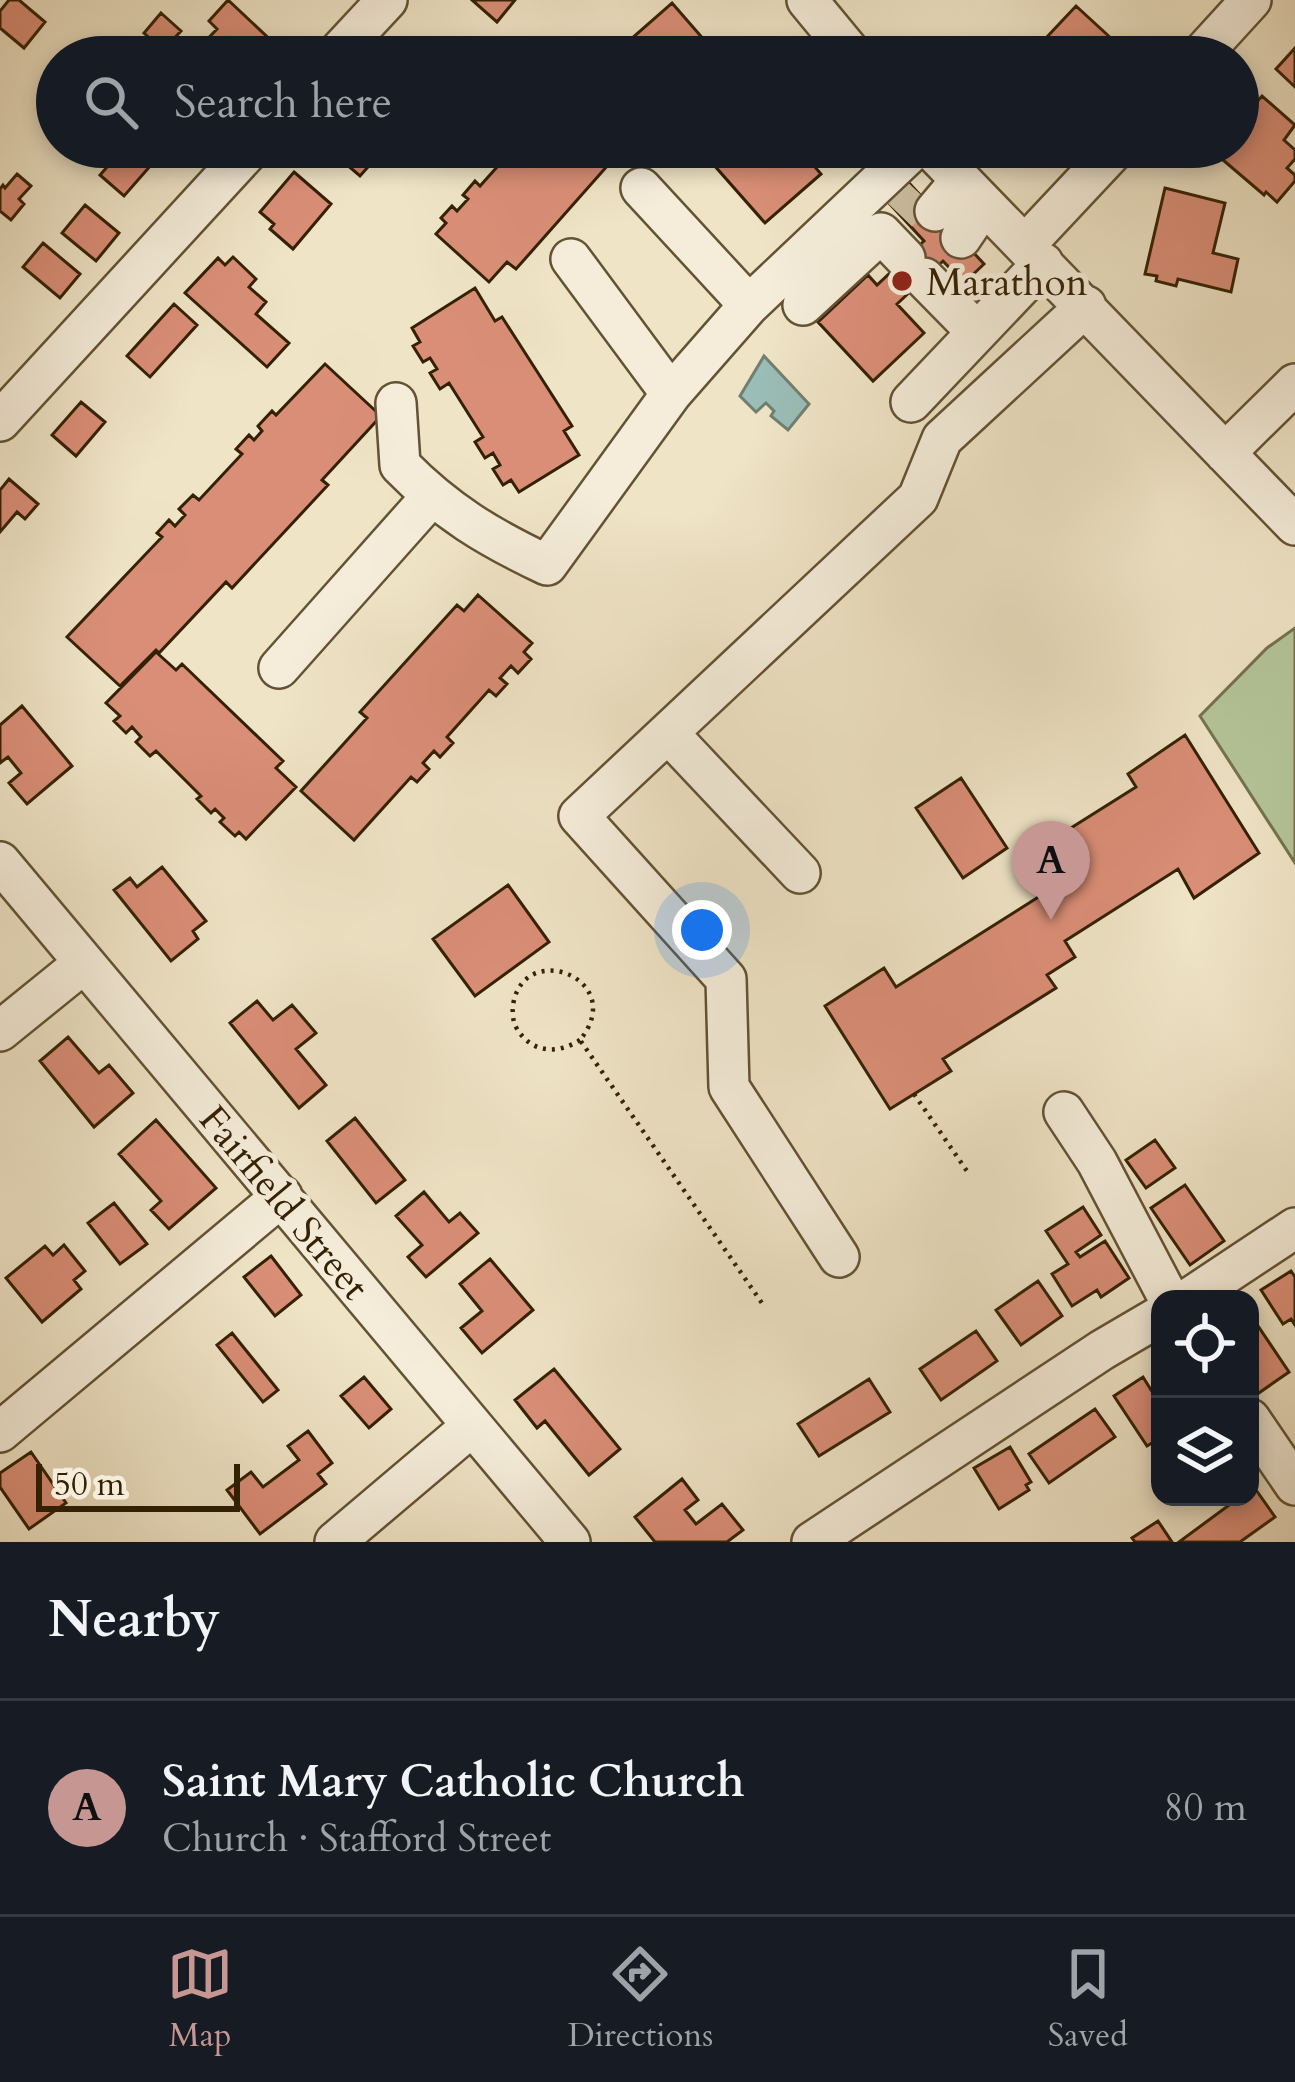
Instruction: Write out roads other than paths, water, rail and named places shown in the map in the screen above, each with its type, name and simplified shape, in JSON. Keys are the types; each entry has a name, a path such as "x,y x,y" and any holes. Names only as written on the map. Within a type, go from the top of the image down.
{"street":[{"path":"354,36 387,0"},
{"path":"807,0 837,36"},
{"path":"1218,36 1251,0"},
{"path":"0,421 233,168"},
{"path":"947,168 1295,525"},
{"path":"803,305 920,242 947,168"},
{"path":"920,242 947,168"},
{"path":"396,403 400,465 431,497 492,539 547,565 670,394 749,305 947,168"},
{"path":"911,402 977,332 1101,168"},
{"path":"641,188 749,305"},
{"path":"920,242 977,332"},
{"path":"571,260 670,394"},
{"path":"839,1257 729,1087 727,979 579,816 918,498 943,440 1086,306"},
{"path":"1226,452 1295,384"},
{"path":"279,668 431,497"},
{"path":"668,733 800,873"},
{"name":"Fairfield Street","path":"0,862 570,1542"},
{"path":"0,1031 84,963"},
{"path":"1064,1112 1097,1162 1164,1290"},
{"path":"0,1432 282,1196"},
{"path":"1202,1290 1295,1228"},
{"path":"812,1542 1151,1321"},
{"path":"335,1542 472,1426"},
{"path":"1259,1432 1295,1485"}],"water":[{"path":"764,356 809,404 788,430 771,416 774,411 766,403 756,412 740,396"}],"tunnel":[{"path":"898,213 918,192"}],"place":[{"name":"Marathon","path":"902,281"},
{"name":"Saint Mary Catholic Church","path":"1051,920"}]}
